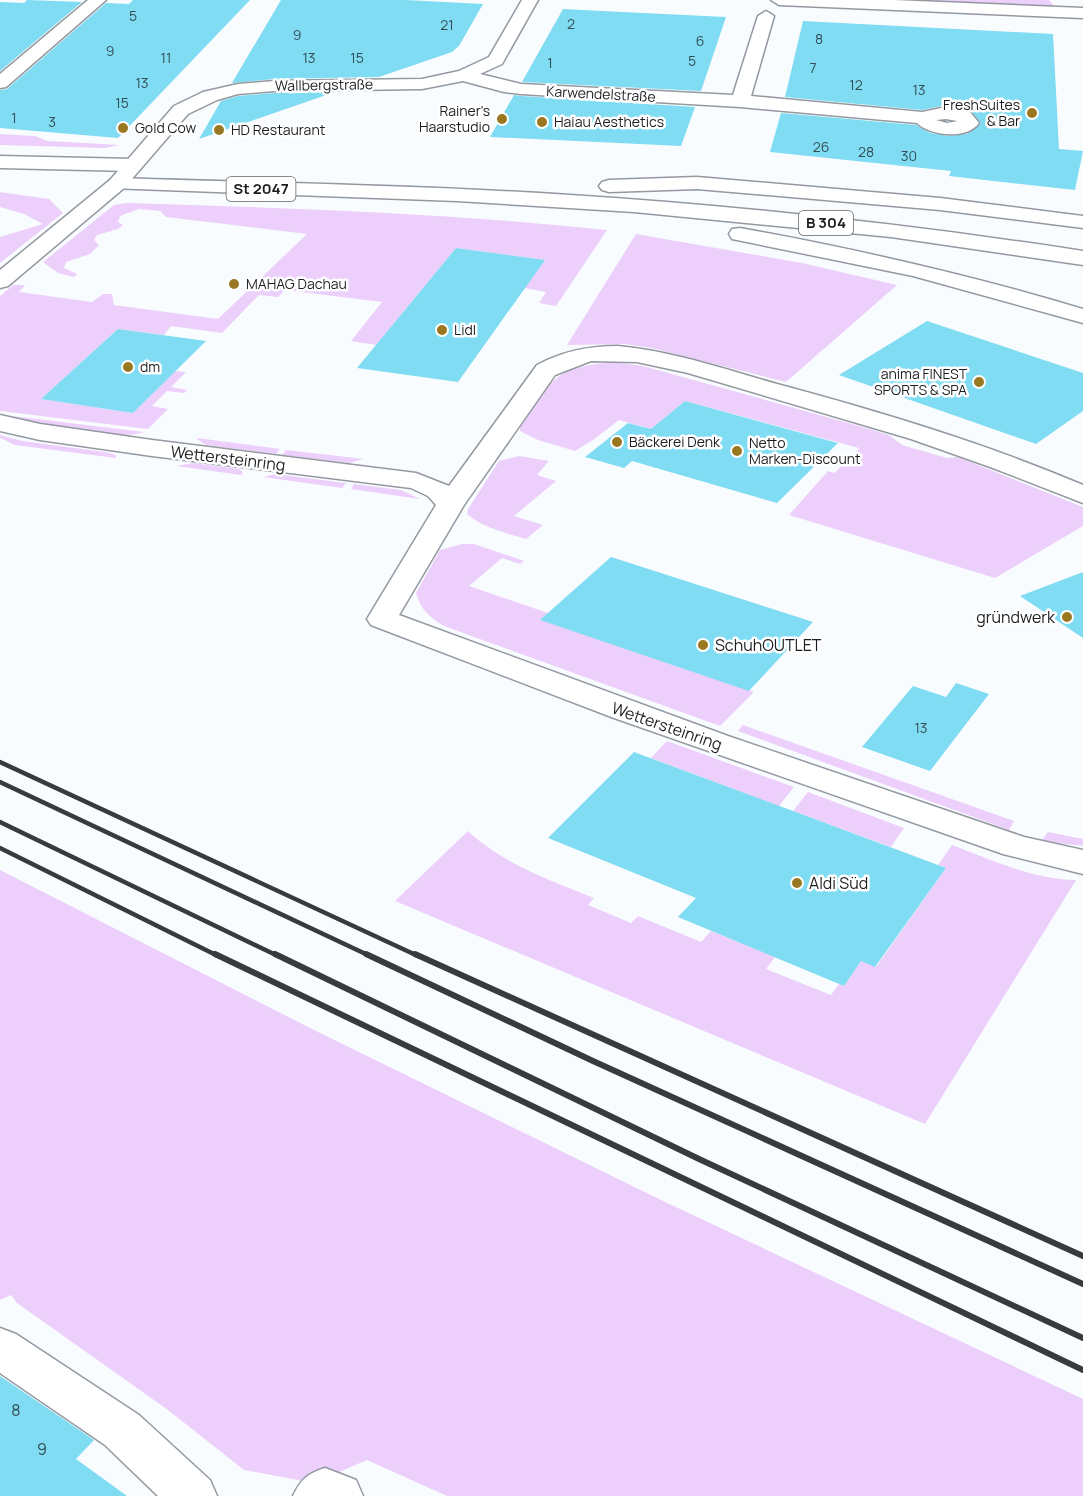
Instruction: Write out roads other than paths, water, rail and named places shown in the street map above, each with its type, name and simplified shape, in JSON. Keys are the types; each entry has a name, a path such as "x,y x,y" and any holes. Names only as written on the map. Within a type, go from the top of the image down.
{"main road":[{"path":"0,83 98,0"},
{"name":"Wallbergstraße","path":"117,184 173,116 210,96 238,89 274,86 422,84 465,75 496,60 530,0"},
{"path":"779,0 1083,13"},
{"path":"740,101 766,16"},
{"name":"Karwendelstraße","path":"465,75 504,87 521,89 740,101 925,118"},
{"name":"St 2047","path":"0,162 445,177"},
{"name":"B 304","path":"445,177 608,186 847,206 1083,238"},
{"name":"St 2047","path":"0,180 431,195"},
{"path":"0,281 117,184"},
{"path":"608,186 719,185 940,204 1083,222"},
{"name":"B 304","path":"431,195 567,201 810,221 1083,258"},
{"path":"567,201 857,255 994,289 1083,316"},
{"name":"Wettersteinring","path":"1083,495 990,458 878,420 672,362 597,353 562,361 546,370 450,505 382,619 625,711 1015,846 1083,862"},
{"name":"Wettersteinring","path":"0,423 39,432 140,447 416,481 438,490 450,505"},
{"path":"0,1348 122,1430 192,1496"},
{"path":"318,1496 325,1490 338,1496"}],"railway":[{"path":"0,762 418,956"},
{"path":"0,782 370,956"},
{"path":"0,822 278,956"},
{"path":"0,848 218,956"},
{"path":"215,954 1083,1370"},
{"path":"275,954 699,1159 1083,1338"},
{"path":"366,954 593,1061 1083,1284"},
{"path":"415,954 1083,1256"}],"place":[{"name":"FreshSuites & Bar","path":"1032,113"},
{"name":"Rainer's Haarstudio","path":"502,119"},
{"name":"Haiau Aesthetics","path":"542,122"},
{"name":"Gold Cow","path":"123,128"},
{"name":"HD Restaurant","path":"219,130"},
{"name":"MAHAG Dachau","path":"234,284"},
{"name":"Lidl","path":"442,330"},
{"name":"dm","path":"128,367"},
{"name":"anima FINEST SPORTS & SPA","path":"979,382"},
{"name":"Bäckerei Denk","path":"617,442"},
{"name":"Netto Marken-Discount","path":"737,451"},
{"name":"gründwerk","path":"1067,617"},
{"name":"SchuhOUTLET","path":"703,645"},
{"name":"Aldi Süd","path":"797,883"}]}
